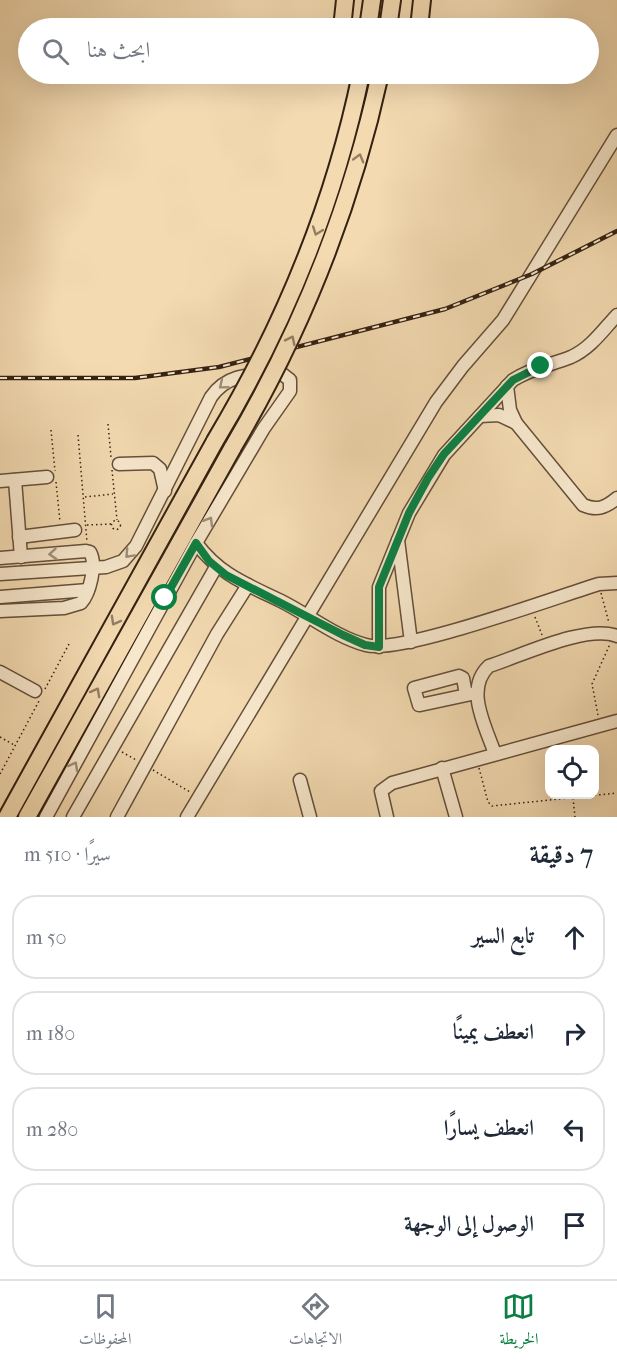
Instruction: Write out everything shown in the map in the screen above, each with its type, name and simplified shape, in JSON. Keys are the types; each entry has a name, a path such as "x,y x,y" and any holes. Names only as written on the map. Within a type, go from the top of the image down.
{"highway":[{"path":"343,18 345,0"},
{"path":"420,18 422,0"},
{"path":"7,817 261,361 300,277 331,190 358,84"},
{"path":"27,817 278,366 317,281 349,194 377,84"}],"street":[{"path":"187,817 436,402 463,366 503,320 617,135"},
{"path":"379,647 379,587 398,539 428,478 444,454 507,386 527,372 571,357 585,349 617,315"},
{"path":"0,574 112,566 128,558 165,491 211,397 221,384 240,376 281,374 286,376 291,385 290,391 264,428 196,543 46,817"},
{"path":"507,386 510,410 516,423 583,505 597,509 617,498"},
{"path":"480,416 499,415 516,423"},
{"path":"119,464 153,463 160,469 165,491"},
{"path":"0,481 47,477"},
{"path":"15,480 21,557"},
{"path":"20,537 80,527"},
{"path":"398,539 411,642"},
{"path":"196,543 216,567 343,635 365,645 379,647 411,642 599,584 617,583"},
{"path":"0,558 86,551 93,555 88,590 81,603 70,608 0,611"},
{"path":"73,817 216,567"},
{"path":"117,817 217,634 248,585"},
{"path":"0,597 88,590"},
{"path":"495,754 471,694 482,673 489,666 594,632 616,635"},
{"path":"0,672 35,691"},
{"path":"387,817 381,795 382,787 442,768 617,721"},
{"path":"442,768 456,817"},
{"path":"300,780 310,817"}],"path":[{"path":"78,435 84,498 80,527 88,542"},
{"path":"84,498 114,494"},
{"path":"80,527 112,524"},
{"path":"599,584 616,635 592,684 601,725"},
{"path":"531,605 546,647"},
{"path":"0,774 69,644"},
{"path":"0,737 15,745"},
{"path":"113,747 198,798"},
{"path":"476,759 488,802 492,806 563,799"},
{"path":"599,795 617,793"},
{"path":"573,799 575,817"}],"railway":[{"path":"0,378 135,378 219,367 445,309 532,274 617,231"}],"route":[{"path":"165,598 196,543 209,561 226,575 308,615 343,635 365,645 379,647 378,595 381,579 409,513 428,478 444,454 513,380 541,366"}]}
